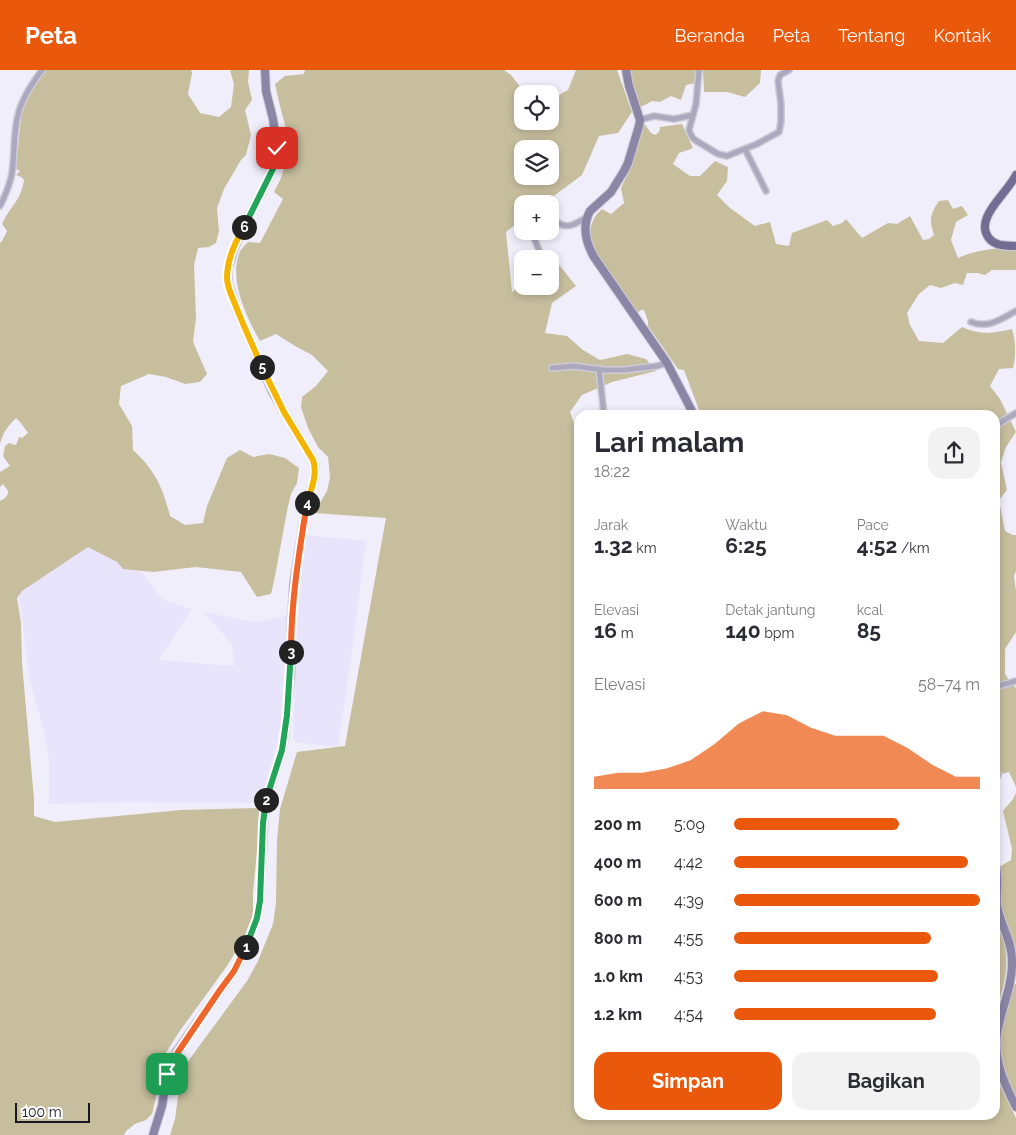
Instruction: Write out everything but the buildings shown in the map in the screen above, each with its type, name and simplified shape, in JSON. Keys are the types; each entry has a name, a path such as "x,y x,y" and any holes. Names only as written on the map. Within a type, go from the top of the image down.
{"main road":[{"path":"153,1135 162,1106 170,1066 187,1038 237,967 257,918 260,901 264,816 268,795 282,750 291,670 291,627 295,576 307,501 314,476 313,460 272,391 238,312 228,283 228,269 234,249 275,165 276,140 266,91 265,70"},
{"path":"626,70 640,120 624,171 614,187 590,211 587,217 586,232 588,245 590,251 667,363 691,410"},
{"path":"1016,175 987,216 985,226 986,234 991,241 1004,246 1016,246"},
{"path":"1000,915 1008,935 1012,973 1000,1023"},
{"path":"1000,1068 1016,1107"}],"street":[{"path":"0,206 12,174 18,113 29,88 42,70"},
{"path":"700,70 698,91 689,131 695,140 724,156 729,156 779,132 782,122 778,80 780,75 789,70"},
{"path":"640,120 654,116 674,120 693,115"},
{"path":"745,149 766,191"},
{"path":"559,224 568,226 576,224 587,217"},
{"path":"535,240 539,250"},
{"path":"971,322 983,325 990,324 1014,312 1016,320"},
{"path":"552,368 574,366 624,370 667,363"},
{"path":"599,369 603,410"},
{"path":"1000,423 1016,413"},
{"path":"1000,686 1016,681"}],"shaded area":[{"path":"45,70 191,70 188,94 200,113 219,117 231,107 234,84 230,70 249,70 248,82 252,100 245,110 251,135 246,155 224,189 217,208 219,231 216,243 209,247 198,248 194,265 196,318 193,342 207,374 200,382 185,384 166,377 149,374 121,386 119,404 132,426 133,450 153,472 170,516 185,525 203,523 207,506 227,458 240,450 253,457 269,454 285,458 299,468 297,483 291,494 288,506 271,594 257,597 241,572 196,567 153,572 123,569 117,562 88,547 22,591 17,598 21,623 22,663 34,816 55,822 181,810 259,808 253,915 245,936 227,966 179,1032 159,1064 156,1097 152,1114 146,1120 135,1124 124,1135 0,1135 0,501 5,498 8,491 3,484 0,487 0,472 10,466 3,456 5,446 9,443 16,445 19,437 22,438 28,433 16,418 6,430 0,444 0,243 7,231 2,224 23,187 24,180 16,175 20,171 16,169 21,116 28,97"},
{"path":"305,70 504,70 519,85 514,85 514,130 559,130 559,95 568,90 576,70 617,70 632,112 618,133 599,136 582,175 555,195 514,195 514,226 506,232 512,292 514,291 514,295 559,295 559,265 576,286 552,303 545,333 567,336 583,350 600,360 627,354 646,359 656,371 612,382 582,395 570,412 574,423 574,1120 1000,1120 1000,1085 1016,1118 1016,1135 170,1135 175,1119 181,1074 189,1060 247,981 258,961 273,924 276,903 277,841 280,809 297,752 345,746 386,518 314,513 327,491 330,478 328,457 318,447 308,428 301,407 302,397 316,386 328,371 312,355 276,334 260,341 241,299 236,276 236,265 240,252 248,242 260,243 283,199 274,192 281,178 287,157 287,133 275,84 285,76 304,74"},
{"path":"629,70 696,70 695,83 686,85 681,100 671,96 660,102 652,101 639,108"},
{"path":"703,70 761,70 760,83 745,97 727,92 704,92"},
{"path":"643,122 651,133 655,135 659,132 660,127 682,124 693,148 679,153 673,164 690,176 700,176 715,161 728,167 727,181 717,195 730,208 755,226 770,222 776,244 789,246 792,233 827,220 833,226 842,223 846,219 862,238 888,223 897,224 910,216 923,240 929,239 934,235 931,217 934,210 939,201 948,200 953,209 962,206 968,215 956,222 951,240 958,258 986,250 1016,247 1016,270 992,270 985,275 967,273 963,285 955,283 941,288 930,285 919,294 907,313 910,325 919,341 943,343 962,327 987,333 1012,329 1015,348 1013,368 999,369 990,386 1000,399 1016,432 1006,447 1001,462 1007,490 1000,499 1000,410 699,410 684,370 678,369 648,326 644,310 637,313 592,247 590,231 595,217 602,209 611,214 624,203 621,188 630,169"},
{"path":"1000,505 1005,531 1016,535 1016,571 1014,576 1016,632 1005,649 1005,674 1016,688 1016,787 1009,772 1000,775"},
{"path":"304,535 366,541 338,747 293,742 295,672"},
{"path":"119,542 163,600 192,609 159,660 234,666 232,644 203,612 255,622 287,616 280,732 261,803 126,802 49,804 49,761 45,735 30,681 18,589 43,551"},
{"path":"1016,793 1016,951 1000,902 1001,866 1011,860 1012,849 1003,811"},
{"path":"1000,933 1005,946 1006,956 1000,999"},
{"path":"1012,983 1016,984 1016,1104 1008,1086 1010,1081 1004,1075 1000,1055 1000,1029"}],"route":[{"path":"167,1074 178,1052 234,971 257,918 260,901 265,805 282,750 287,715 291,670 294,582 307,501 314,480 314,464 272,391 238,312 230,291 227,276 230,260 242,230 274,167 277,148"}]}
